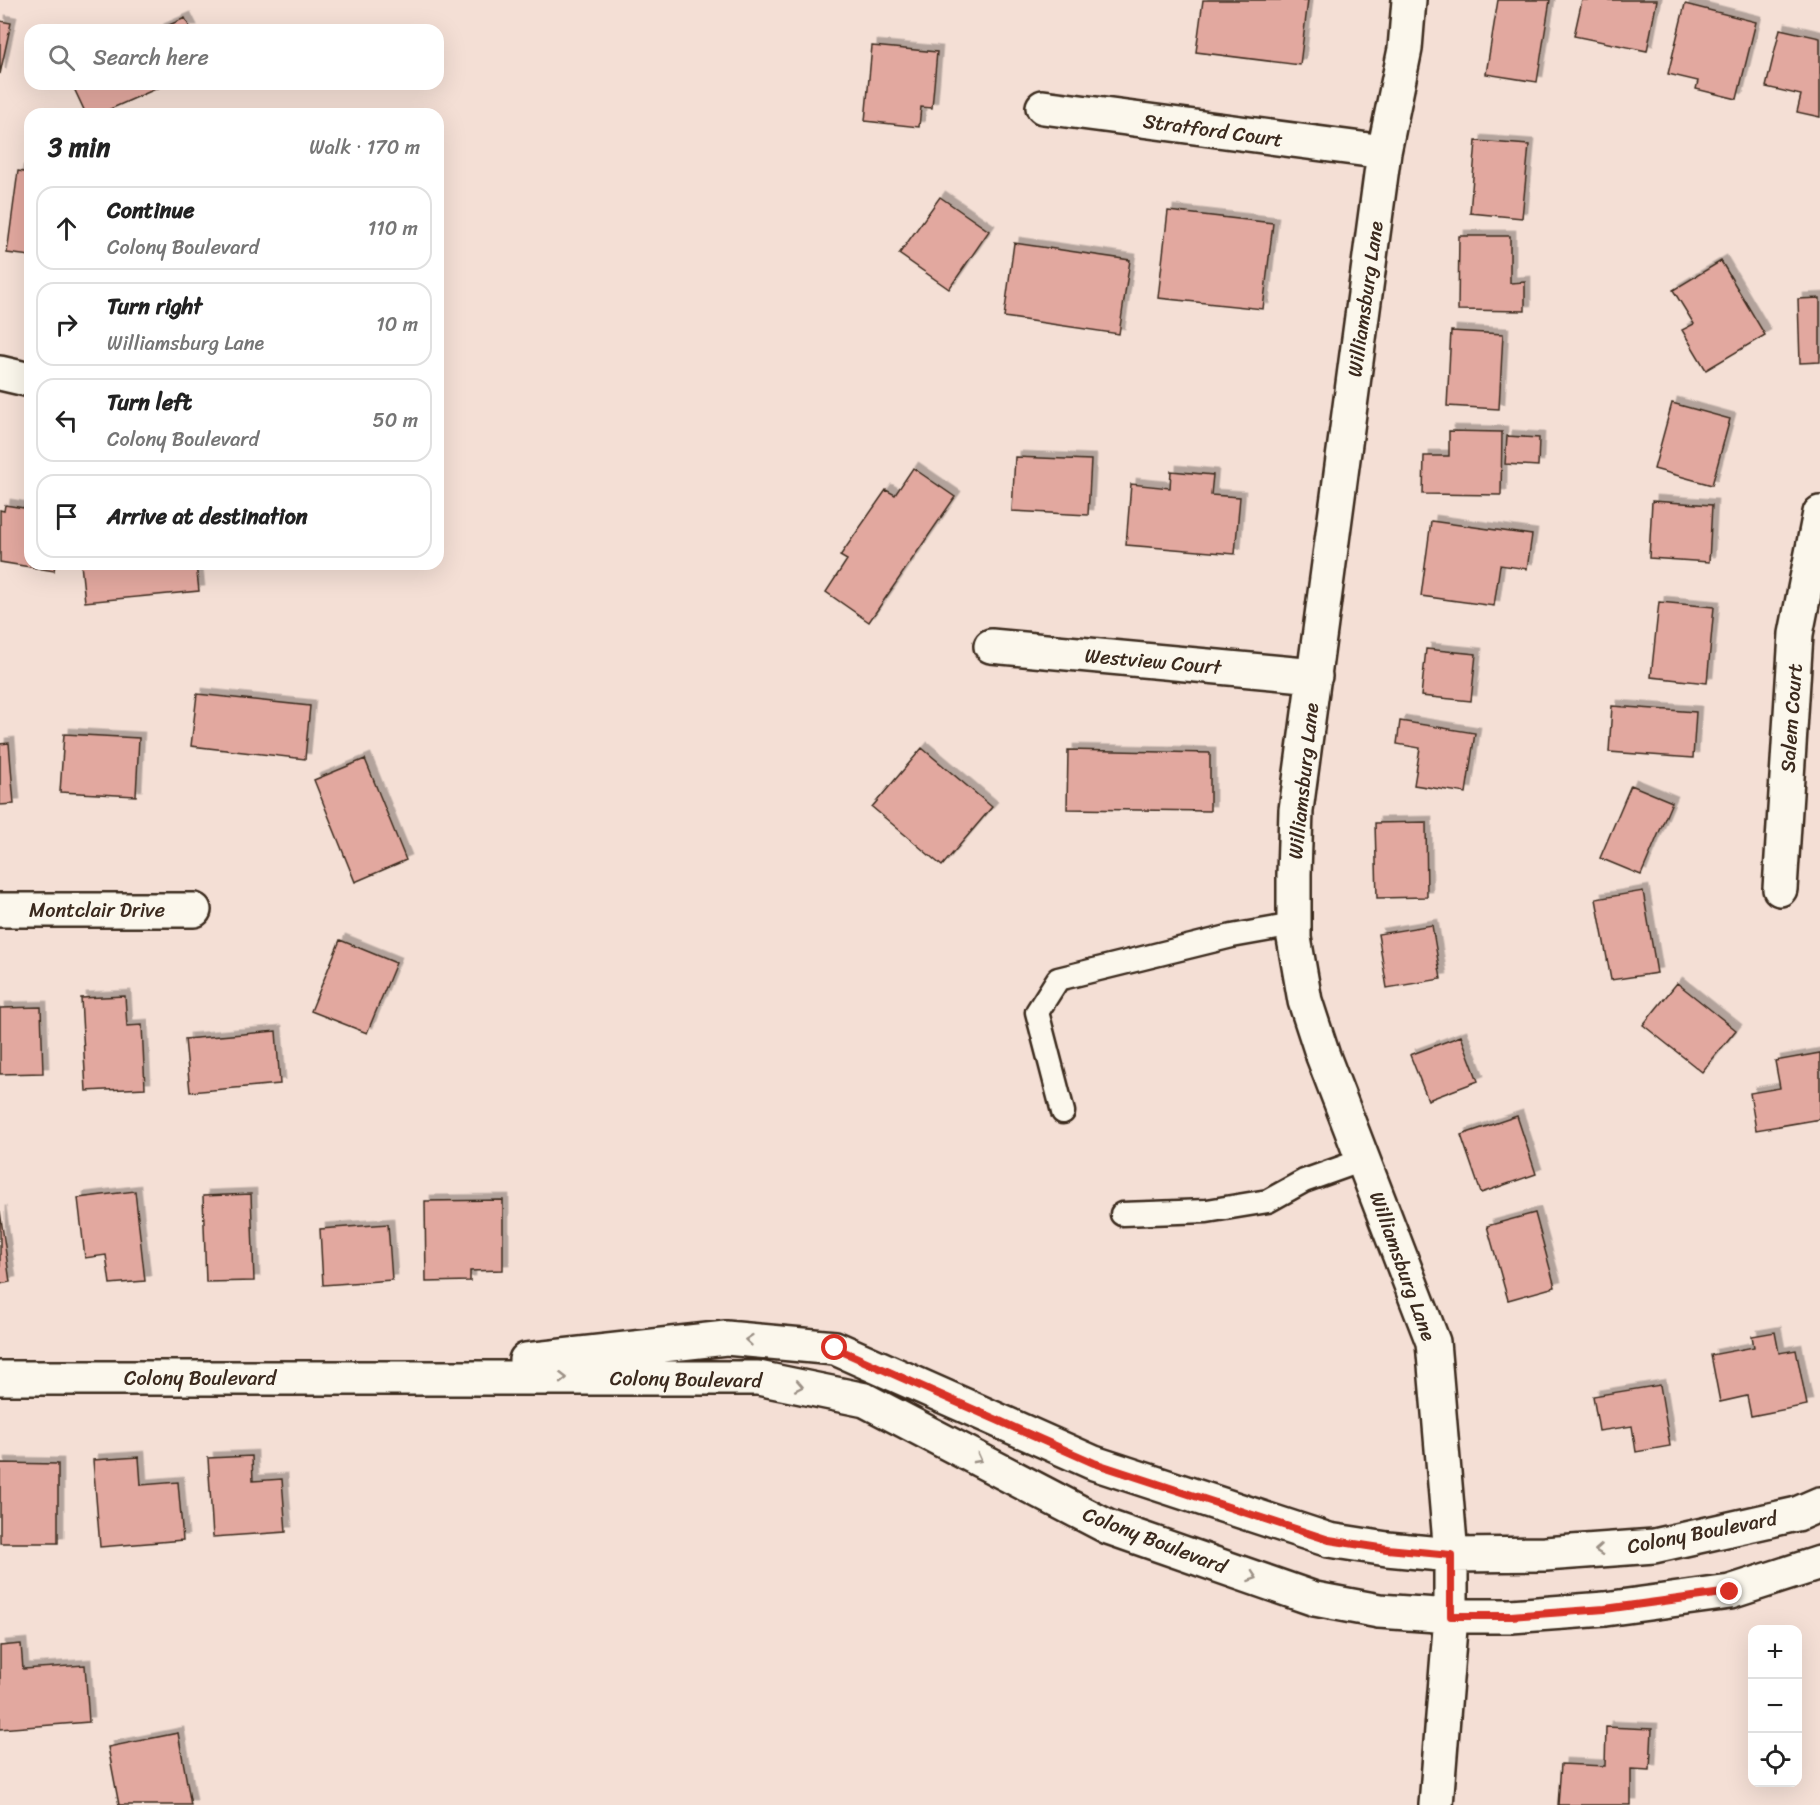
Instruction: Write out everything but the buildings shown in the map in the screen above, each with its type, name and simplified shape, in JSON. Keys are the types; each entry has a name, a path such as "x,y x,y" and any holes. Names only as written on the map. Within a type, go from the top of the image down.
{"street":[{"name":"Williamsburg Lane","path":"1409,0 1405,49 1384,152 1296,810 1294,938 1305,1001 1323,1056 1433,1342 1451,1555 1451,1616 1436,1805"},
{"name":"Stratford Court","path":"1043,107 1384,152"},
{"path":"0,373 24,379"},
{"name":"Salem Court","path":"1780,889 1796,634 1820,513"},
{"name":"Westview Court","path":"991,645 1315,676"},
{"name":"Montclair Drive","path":"0,910 194,910"},
{"name":"Colony Boulevard","path":"399,1378 481,1364 726,1338 835,1348 1094,1463 1329,1540 1387,1549 1451,1555 1545,1554 1654,1546 1797,1514 1820,1504"},
{"name":"Colony Boulevard","path":"0,1378 758,1378 865,1400 1108,1527 1315,1599 1379,1611 1451,1616 1511,1616 1605,1609 1730,1592 1820,1563"}],"lane":[{"path":"1063,1112 1037,1012 1058,979 1232,936 1294,925"},
{"path":"1122,1214 1207,1211 1268,1201 1304,1181 1363,1160"}],"route":[{"path":"835,1348 1094,1463 1329,1540 1387,1549 1451,1555 1451,1616 1511,1616 1605,1609 1730,1592"}]}
